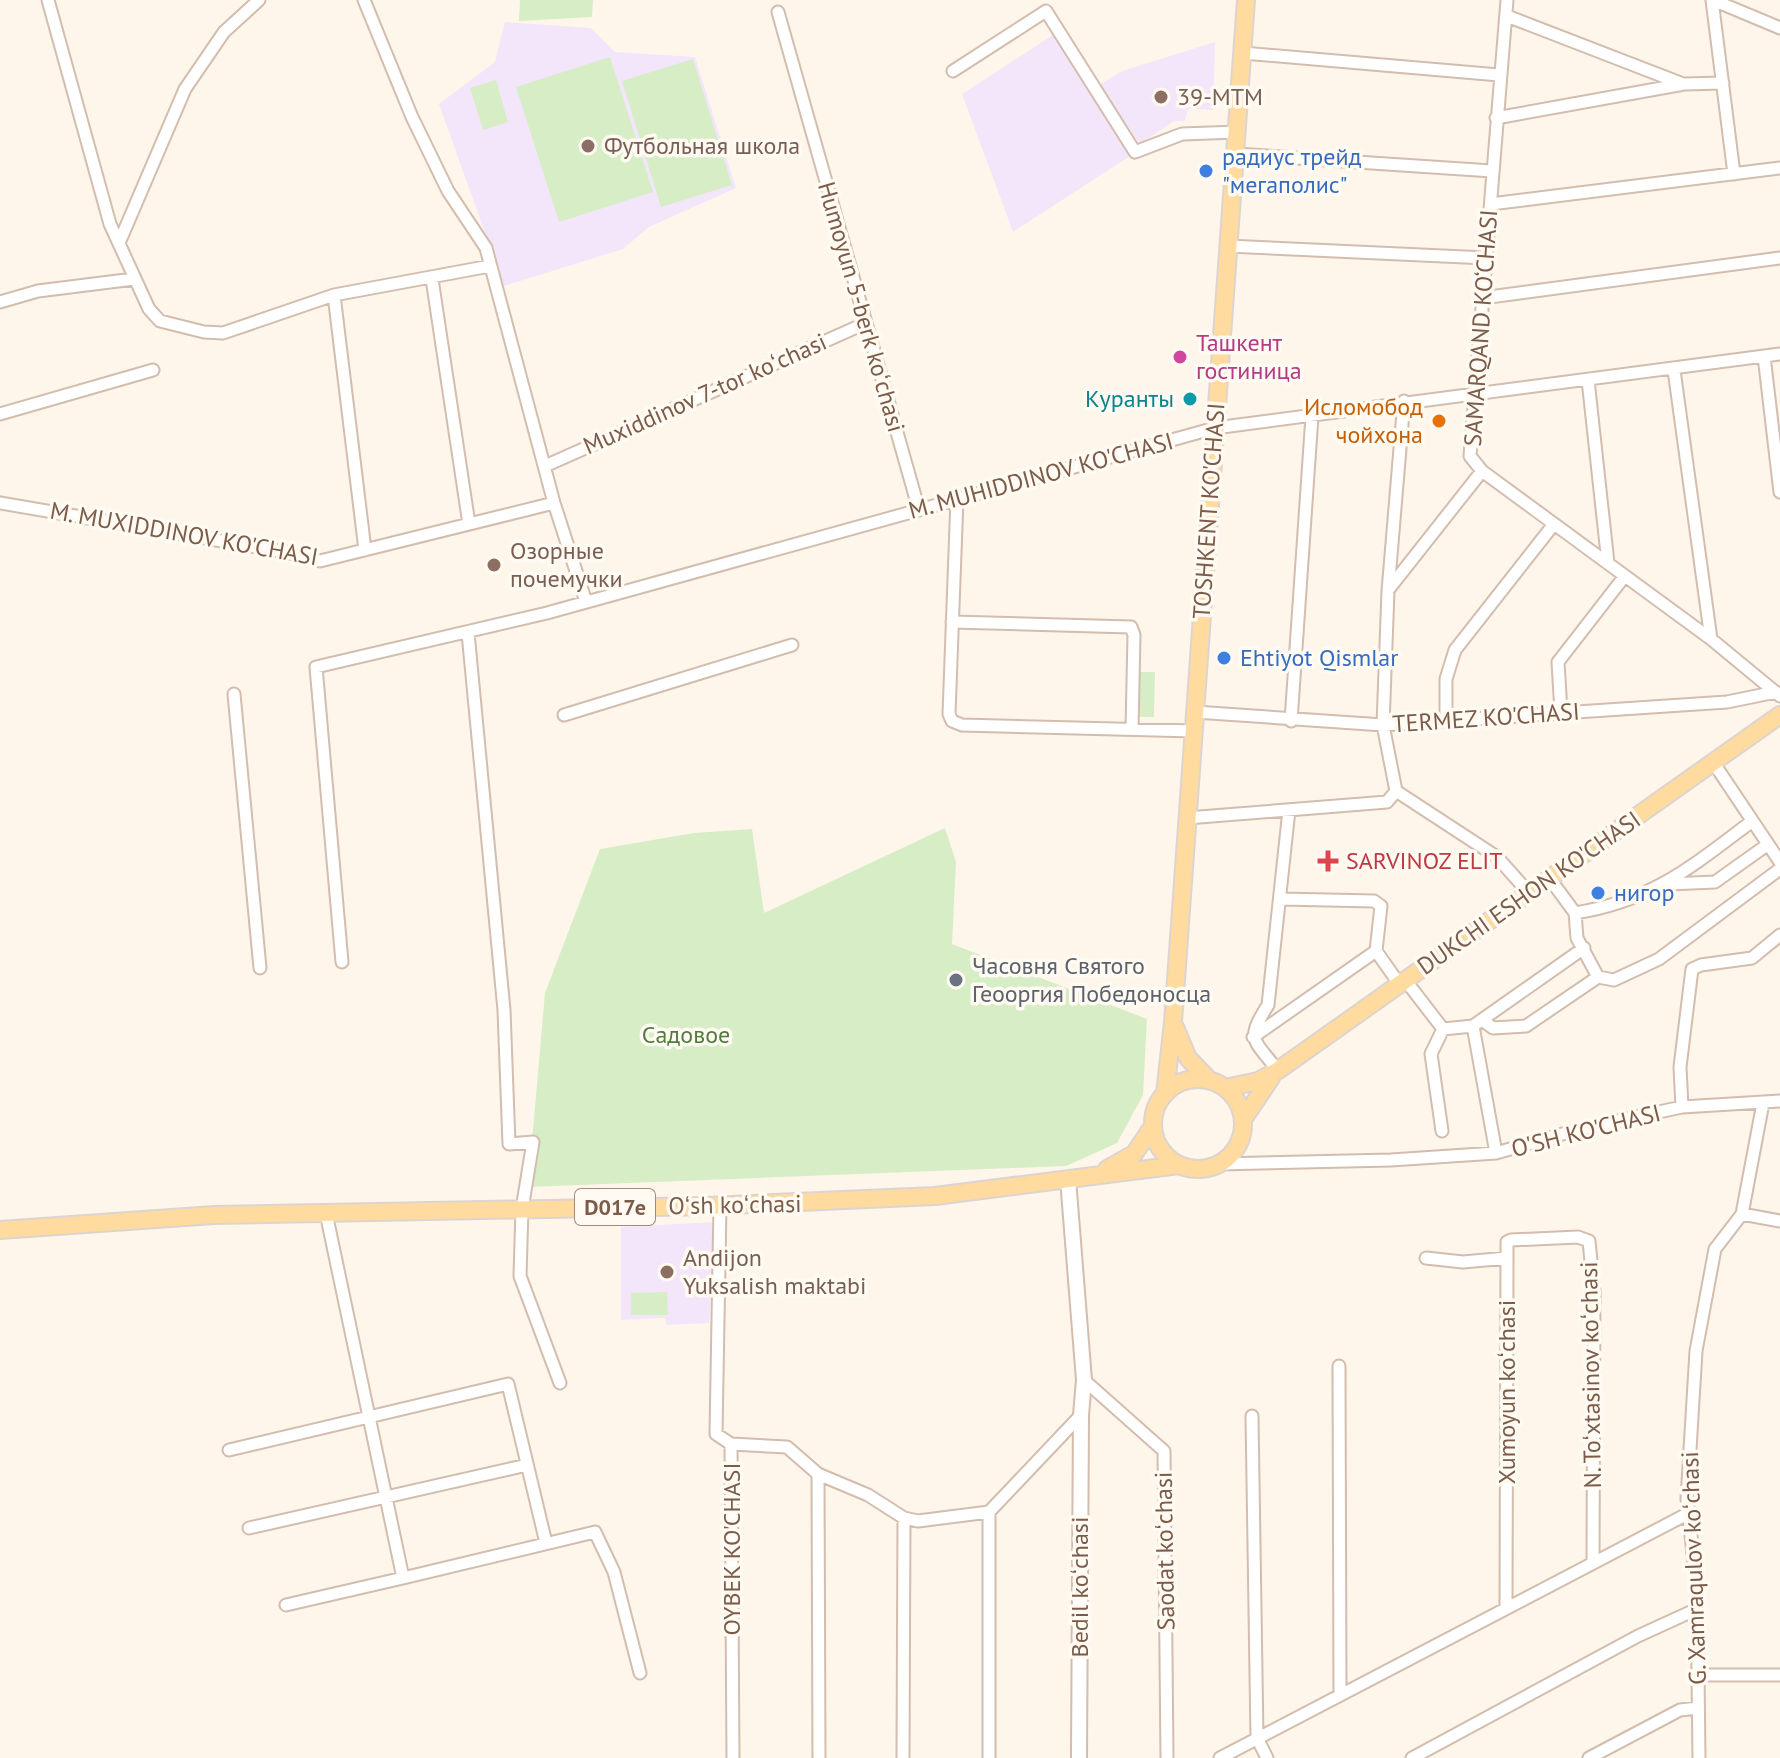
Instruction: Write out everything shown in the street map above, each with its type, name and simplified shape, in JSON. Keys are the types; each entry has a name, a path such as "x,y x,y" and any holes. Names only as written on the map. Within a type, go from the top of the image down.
{"main road":[{"name":"TOSHKENT KO'CHASI","path":"1165,1094 1173,1022 1246,0"},
{"name":"DUKCHI ESHON KO'CHASI","path":"1278,1071 1780,715"},
{"path":"1173,1022 1188,1058 1209,1080 1234,1096 1244,1118"},
{"path":"1225,1088 1258,1081 1278,1071"},
{"path":"1219,1164 1239,1145 1244,1118 1259,1091 1278,1071"},
{"path":"1165,1094 1185,1081 1209,1080"},
{"name":"D017e","path":"1086,1177 1118,1165 1134,1154 1153,1126 1158,1103 1165,1094"},
{"path":"1153,1126 1160,1149 1179,1165"},
{"name":"D017e","path":"1086,1177 1179,1165 1192,1169 1219,1164"},
{"name":"Oʻsh koʻchasi","path":"0,1230 143,1220 326,1213 720,1205 935,1196 1086,1177"}],"street":[{"path":"48,0 94,170 119,243 149,309 160,321 204,332 223,333 334,295 490,266"},
{"path":"119,243 185,89 224,32 259,0"},
{"path":"364,0 412,117 448,191 486,248 554,503 586,602"},
{"name":"SAMARQAND KO‘CHASI","path":"1507,0 1470,456 1482,471 1711,639 1778,694"},
{"path":"1734,174 1712,0 1780,28"},
{"path":"953,71 1046,11 1135,152 1182,134 1238,132"},
{"name":"Humoyun 5-berk koʻchasi","path":"778,12 919,510"},
{"path":"1507,16 1684,84"},
{"path":"1243,53 1499,75"},
{"path":"1496,118 1684,84 1723,83"},
{"path":"1236,154 1492,171"},
{"path":"1491,204 1780,168"},
{"path":"1227,246 1486,258"},
{"path":"1482,298 1780,258"},
{"path":"0,302 38,291 134,279"},
{"path":"432,279 469,524"},
{"path":"334,295 365,550"},
{"name":"Muxiddinov 7-tor koʻchasi","path":"545,466 866,323"},
{"name":"M. MUHIDDINOV KO'CHASI","path":"342,962 316,667 468,633 586,602 1215,428 1780,354"},
{"path":"1764,356 1780,492"},
{"path":"0,414 153,370"},
{"path":"1674,370 1711,639"},
{"path":"1588,380 1608,563"},
{"path":"1404,401 1388,591 1383,725 1396,791 1497,857 1529,893"},
{"path":"1291,721 1312,416"},
{"path":"1388,591 1482,471"},
{"path":"957,499 949,714 955,723 1194,731"},
{"name":"M. MUXIDDINOV KO'CHASI","path":"0,503 286,552 320,561 554,503"},
{"path":"1446,718 1446,679 1455,650 1554,524"},
{"path":"1561,712 1558,662 1624,577"},
{"path":"952,622 1131,627 1134,635 1132,729"},
{"path":"468,633 504,1010 509,1144 533,1142 522,1209 520,1276 560,1383"},
{"path":"564,715 792,645"},
{"path":"234,694 260,968"},
{"name":"TERMEZ KO'CHASI","path":"1195,712 1383,725 1446,718 1727,702 1778,694"},
{"path":"1713,762 1780,862"},
{"path":"1187,818 1387,802 1396,791"},
{"path":"1278,1071 1253,1037 1252,1029 1268,1005 1289,810"},
{"path":"1575,913 1610,908 1669,884 1751,822"},
{"path":"1669,884 1715,882 1767,845"},
{"path":"1477,1023 1493,1028 1526,1026 1598,977 1614,980 1659,959 1780,869"},
{"path":"1550,879 1575,913 1577,938 1598,977"},
{"path":"1281,899 1374,901 1381,906 1376,951 1443,1029"},
{"path":"1682,1107 1680,1067 1692,969 1752,958 1780,935"},
{"path":"1443,1029 1477,1023 1584,948"},
{"path":"1253,1037 1376,951"},
{"path":"1477,1023 1496,1153"},
{"path":"1442,1131 1431,1054 1443,1029"},
{"name":"O'SH KO'CHASI","path":"1219,1164 1391,1160 1496,1153 1580,1129 1682,1107 1780,1101"},
{"name":"G. Xamraqulov koʻchasi","path":"1699,1758 1697,1609 1691,1512 1687,1499 1696,1351 1715,1249 1742,1214 1763,1103"},
{"name":"Bedil koʻchasi","path":"1068,1179 1084,1380 1081,1415 1079,1758"},
{"name":"OYBEK KO'CHASI","path":"720,1205 716,1434 731,1444 733,1758"},
{"path":"326,1213 403,1578"},
{"path":"1742,1214 1780,1221"},
{"name":"N. Toʻxtasinov koʻchasi","path":"1507,1258 1507,1242 1511,1240 1578,1237 1589,1241 1594,1292 1593,1562"},
{"path":"1426,1258 1463,1262 1507,1258"},
{"name":"Xumoyun koʻchasi","path":"1506,1607 1507,1258"},
{"path":"1339,1366 1340,1694"},
{"name":"Saodat koʻchasi","path":"1084,1380 1164,1451 1167,1758"},
{"path":"229,1450 508,1384 546,1543"},
{"path":"731,1444 787,1447 818,1474 868,1495 904,1518 918,1521 989,1512 1081,1415"},
{"path":"1252,1416 1257,1738 1267,1758"},
{"path":"249,1528 527,1465"},
{"path":"818,1474 819,1758"},
{"path":"989,1512 989,1758"},
{"path":"1220,1758 1691,1512"},
{"path":"903,1758 904,1518"},
{"path":"286,1605 592,1531 597,1535 614,1572 640,1673"},
{"path":"1412,1758 1638,1636 1697,1609"},
{"path":"1698,1675 1780,1675"},
{"path":"1589,1758 1680,1710 1698,1708"}],"shaded area":[{"name":"Футбольная школа","path":"505,22 591,28 615,52 695,57 736,188 649,227 623,249 504,286 439,104 495,62"},
{"path":"1056,33 1133,154 1013,232 962,94"},
{"name":"39-MTM","path":"1215,42 1213,110 1188,109 1185,121 1174,121 1140,144 1099,85 1122,71"},
{"name":"Andijon Yuksalish maktabi","path":"715,1222 709,1323 666,1325 665,1318 621,1320 621,1227"}],"green space":[{"path":"520,0 593,0 592,17 519,21"},
{"path":"610,57 653,192 559,222 516,87"},
{"path":"693,59 732,185 661,207 622,81"},
{"path":"496,80 508,122 483,130 470,88"},
{"path":"1138,672 1155,672 1154,717 1138,717"},
{"name":"Садовое","path":"945,828 956,862 952,944 1147,1019 1143,1095 1117,1143 1066,1166 528,1187 545,993 600,849 694,833 752,829 764,913"},
{"path":"667,1292 668,1315 631,1315 631,1293"}],"place":[{"name":"39-MTM","path":"1161,97"},
{"name":"Футбольная школа","path":"588,146"},
{"name":"радиус трейд \"мегаполис\"","path":"1206,171"},
{"name":"Ташкент гостиница","path":"1180,357"},
{"name":"Куранты","path":"1190,399"},
{"name":"Исломобод чойхона","path":"1439,421"},
{"name":"Озорные почемучки","path":"494,565"},
{"name":"Ehtiyot Qismlar","path":"1224,658"},
{"name":"SARVINOZ ELIT","path":"1328,861"},
{"name":"нигор","path":"1598,893"},
{"name":"Часовня Святого Геооргия Победоносца","path":"956,980"},
{"name":"Andijon Yuksalish maktabi","path":"667,1272"}]}
